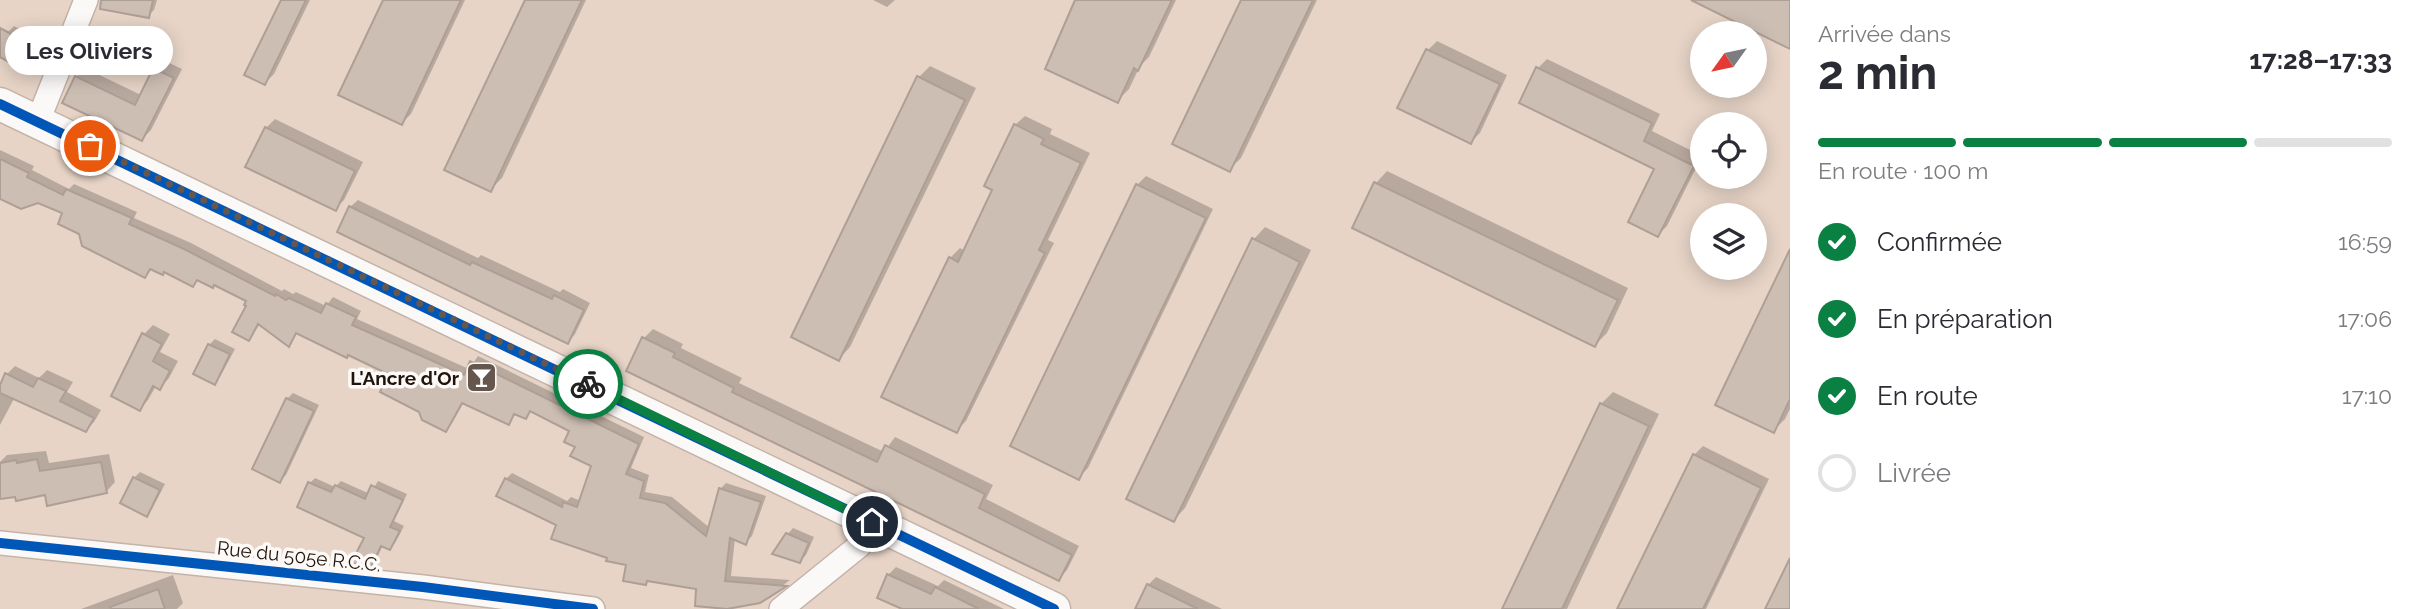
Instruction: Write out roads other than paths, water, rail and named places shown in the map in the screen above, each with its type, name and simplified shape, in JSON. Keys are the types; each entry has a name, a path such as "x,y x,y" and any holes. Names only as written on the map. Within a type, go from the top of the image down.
{"main road":[{"path":"0,104 1054,609"}],"street":[{"path":"38,121 86,0"},
{"path":"781,609 859,546 872,522"},
{"name":"Rue du 505e R.C.C.","path":"0,543 397,584 593,609"}],"place":[{"name":"Les Oliviers","path":"90,146"},
{"name":"L'Ancre d'Or","path":"482,378"}]}
